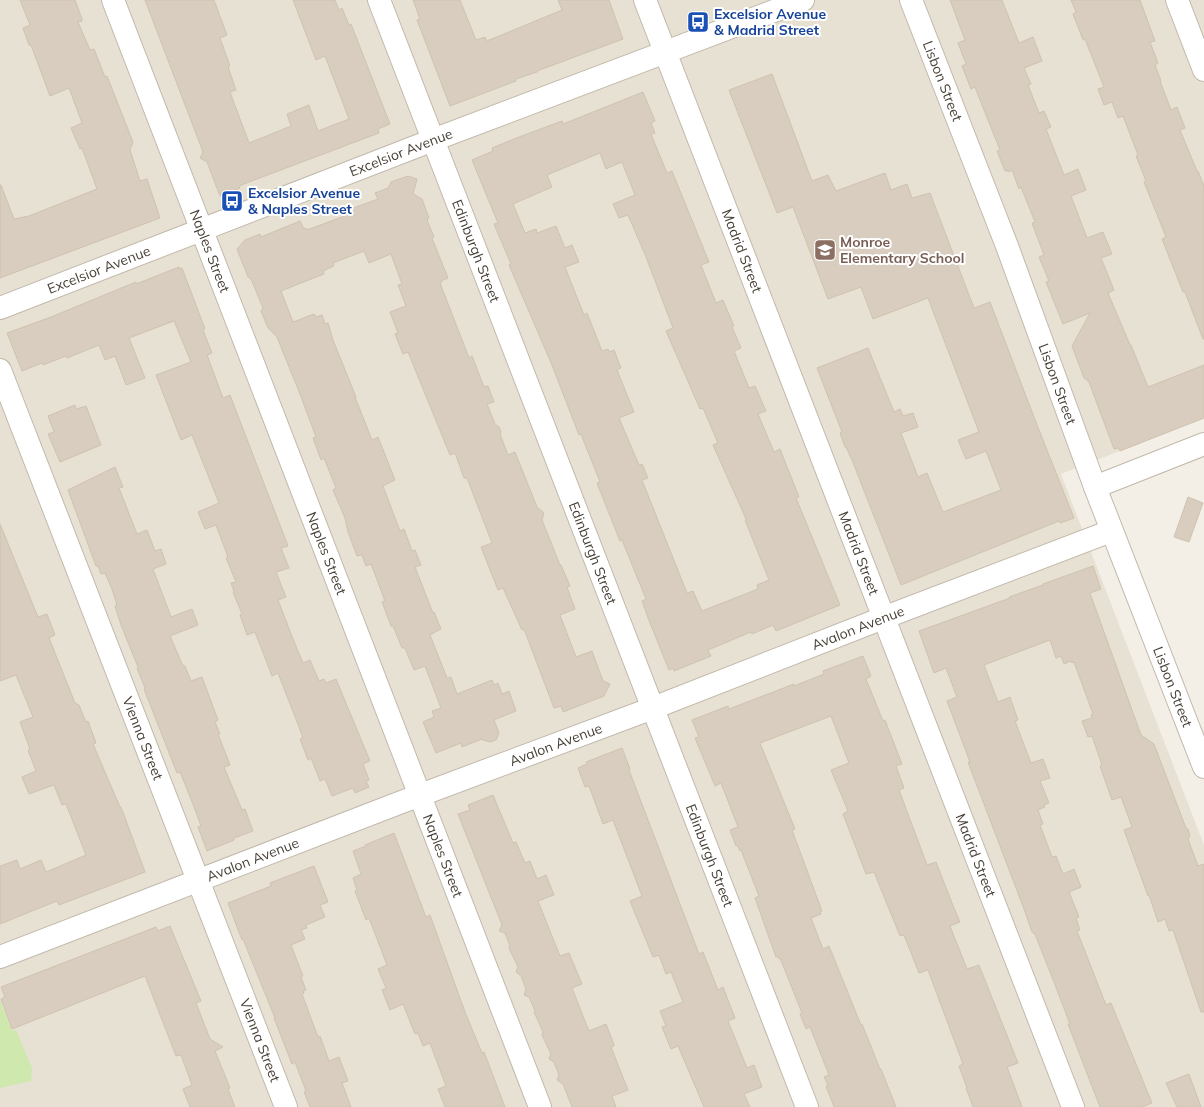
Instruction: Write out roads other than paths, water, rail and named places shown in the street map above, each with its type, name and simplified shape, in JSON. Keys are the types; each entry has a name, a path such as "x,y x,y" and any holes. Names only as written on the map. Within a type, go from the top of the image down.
{"street":[{"name":"Naples Street","path":"113,0 540,1107"},
{"name":"Edinburgh Street","path":"379,0 807,1107"},
{"name":"Madrid Street","path":"645,0 1073,1107"},
{"name":"Excelsior Avenue","path":"0,308 202,231 433,140 803,0"},
{"name":"Lisbon Street","path":"911,0 1007,246 1111,531 1204,768"},
{"path":"1177,0 1204,70"},
{"name":"Vienna Street","path":"0,370 286,1107"},
{"path":"1095,487 1204,444"},
{"name":"Avalon Avenue","path":"0,957 420,795 653,708 1111,531"}],"place":[{"name":"Excelsior Avenue & Madrid Street","path":"698,22"},
{"name":"Excelsior Avenue & Naples Street","path":"232,201"},
{"name":"Monroe Elementary School","path":"825,250"}]}
